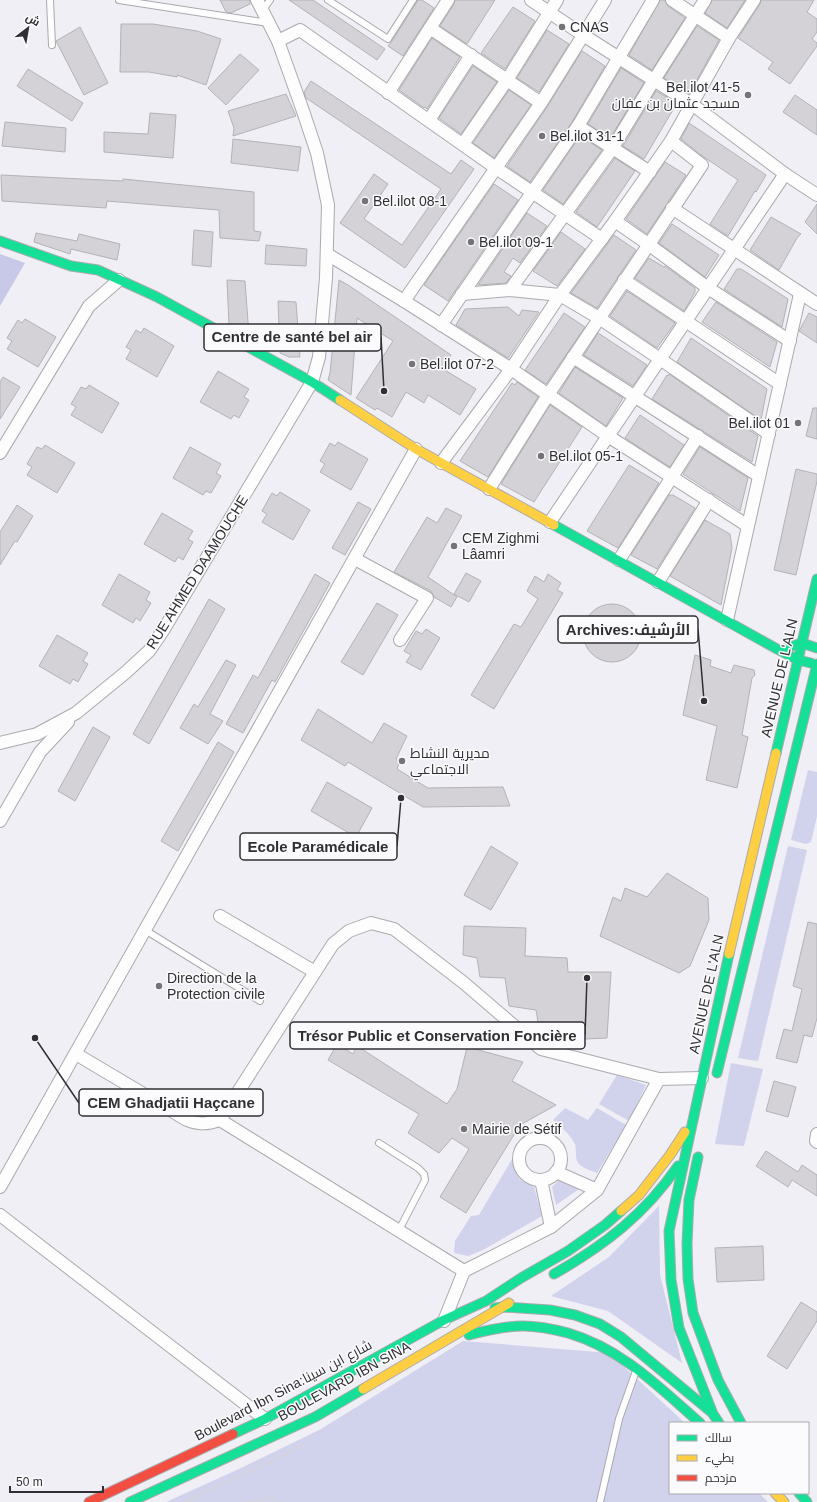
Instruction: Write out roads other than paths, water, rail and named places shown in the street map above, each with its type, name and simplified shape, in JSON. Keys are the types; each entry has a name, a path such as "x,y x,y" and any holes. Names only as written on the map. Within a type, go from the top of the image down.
{"main road":[{"path":"0,241 71,266 98,270 157,297 312,382 416,449 441,463 619,560 777,649 798,660 817,664"},
{"name":"AVENUE DE L'ALN","path":"712,1414 679,1328 671,1280 669,1231 753,850 817,579"},
{"path":"777,649 802,643 817,648"},
{"name":"AVENUE DE L'ALN","path":"715,1080 817,664"},
{"path":"444,1320 486,1302 521,1278 568,1252 605,1225 639,1195 670,1155 693,1119"},
{"path":"548,1278 579,1260 623,1229 641,1212 665,1186 700,1132"},
{"path":"700,1148 689,1200 687,1244 688,1279 693,1313 708,1356 730,1403 741,1422"},
{"name":"BOULEVARD IBN SINA","path":"130,1502 315,1416 444,1342 516,1298"},
{"name":"BOULEVARD IBN SINA","path":"444,1320 466,1313 503,1307 550,1310 575,1315 600,1324 645,1356 712,1414 724,1422"},
{"name":"Boulevard Ibn Sina:شارع ابن سينا","path":"90,1502 265,1419 444,1320"},
{"path":"444,1342 491,1328 530,1326 562,1332 603,1347 637,1368 699,1422"},
{"path":"712,1414 718,1422"},
{"path":"776,1494 784,1502"},
{"path":"800,1494 807,1502"}],"street":[{"path":"388,93 448,0"},
{"path":"531,0 693,105 785,174 817,195"},
{"path":"463,144 507,80 557,0"},
{"path":"404,300 541,104 605,0"},
{"path":"441,325 578,126 653,0"},
{"path":"672,0 729,38"},
{"path":"510,290 612,149 705,0"},
{"path":"441,463 511,369 560,295 671,142 729,38 754,0"},
{"name":"RUE AHMED DAAMOUCHE","path":"0,743 37,734 76,714 149,651 164,629 312,382 319,357 326,278 328,205 317,153 278,41 260,5"},
{"path":"430,28 541,104"},
{"path":"278,41 300,30 496,168 602,239"},
{"path":"429,120 471,55"},
{"path":"578,126 650,172"},
{"path":"489,489 548,395 702,165 671,142"},
{"path":"550,522 785,174"},
{"path":"672,208 817,304"},
{"path":"615,221 708,288 790,341"},
{"path":"327,254 404,300 511,369 608,436 748,526"},
{"path":"0,452 89,306 119,280"},
{"path":"624,280 780,384"},
{"path":"462,294 510,290 560,295 599,318 769,434"},
{"path":"727,620 800,294"},
{"path":"573,357 759,476"},
{"path":"619,560 698,436"},
{"path":"0,1186 76,1054 416,449"},
{"path":"658,582 709,500"},
{"path":"355,559 426,598 400,640"},
{"path":"0,821 40,752 76,714"},
{"path":"220,916 315,972"},
{"path":"76,1054 187,1120 198,1124 207,1124 220,1120 333,944 349,931 370,923 394,929 464,983 541,1049 659,1080 702,1078"},
{"path":"444,1342 444,1320 464,1271 551,1227 596,1190 659,1080"},
{"path":"220,1120 464,1271"},
{"path":"817,1134 817,1142"},
{"path":"545,1138 557,1146 561,1159 560,1166 556,1172 547,1179 541,1180 528,1176 520,1164 519,1157 525,1144 531,1140 545,1138"},
{"path":"556,1172 596,1190"},
{"path":"541,1180 551,1227"},
{"path":"0,1215 265,1419"}],"lane":[{"path":"50,0 52,45"},
{"path":"120,0 270,23"},
{"path":"260,5 270,0"},
{"path":"328,0 388,39 413,0"},
{"path":"145,930 260,1001"},
{"path":"379,1143 418,1168 424,1174 424,1180 399,1230"},
{"path":"600,1502 619,1418 637,1368"}],"place":[{"name":"CNAS","path":"562,27"},
{"name":"Bel.ilot 41-5 مسجد عثمان بن عفان","path":"748,95"},
{"name":"Bel.ilot 31-1","path":"542,136"},
{"name":"Bel.ilot 08-1","path":"365,201"},
{"name":"Bel.ilot 09-1","path":"471,242"},
{"name":"Bel.ilot 07-2","path":"412,364"},
{"name":"Centre de santé bel air","path":"384,391"},
{"name":"Bel.ilot 01","path":"798,423"},
{"name":"Bel.ilot 05-1","path":"541,456"},
{"name":"CEM Zighmi Lâamri","path":"454,546"},
{"name":"Archives:الأرشيف","path":"704,701"},
{"name":"مديرية النشاط الاجتماعي","path":"402,761"},
{"name":"Ecole Paramédicale","path":"401,798"},
{"name":"Trésor Public et Conservation Foncière","path":"587,978"},
{"name":"Direction de la Protection civile","path":"159,986"},
{"name":"CEM Ghadjatii Haçcane","path":"35,1038"},
{"name":"Mairie de Sétif","path":"464,1129"}]}
